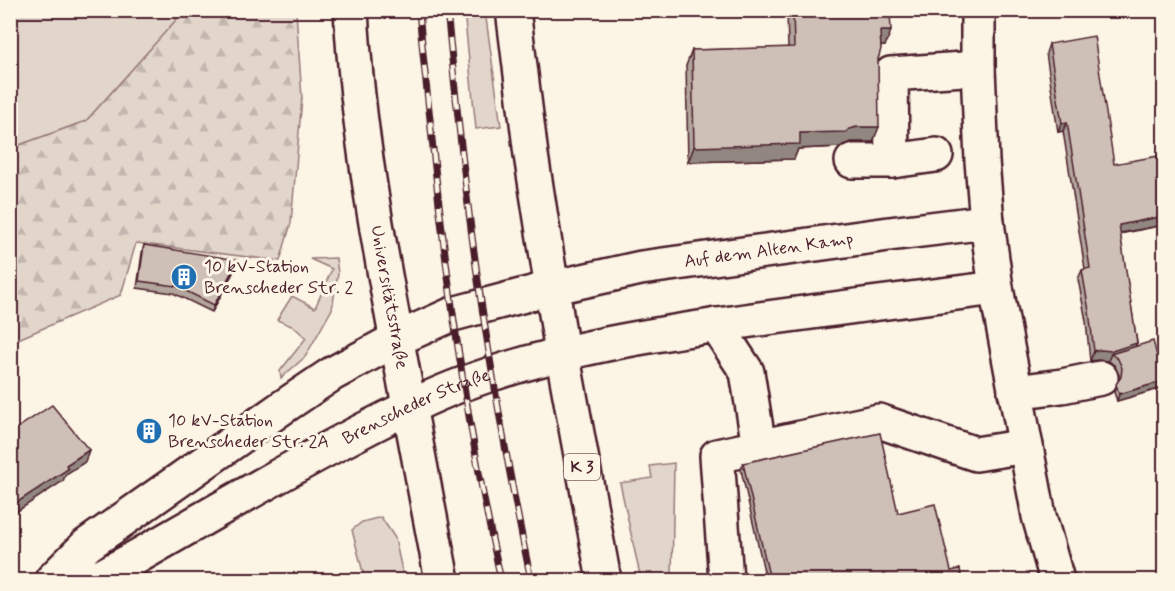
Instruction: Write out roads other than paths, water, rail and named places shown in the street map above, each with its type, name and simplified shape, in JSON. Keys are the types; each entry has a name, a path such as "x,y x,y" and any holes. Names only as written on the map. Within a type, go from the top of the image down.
{"main road":[{"name":"Universitätsstraße","path":"351,10 367,172 442,580"},
{"name":"K 3","path":"513,10 551,288 604,580"},
{"path":"978,10 982,161 996,288 1039,516 1057,580"},
{"path":"892,161 891,74 978,68"},
{"path":"852,161 892,161 936,155"},
{"name":"Auf dem Alten Kamp","path":"551,288 640,268 987,222"},
{"path":"52,580 87,545 333,374 397,339 453,314 551,288"},
{"path":"562,352 716,325 996,288"},
{"path":"716,325 747,372 759,447"},
{"name":"Brenscheder Straße","path":"90,580 120,566 307,459 409,406 464,383 562,352"},
{"path":"1015,392 1101,378"},
{"path":"726,580 717,456 879,421 976,454 1026,446"}],"railway":[{"path":"419,10 458,351 501,580"},
{"path":"447,10 467,197 482,308 531,580"}],"place":[{"name":"10 kV-Station Brenscheder Str. 2","path":"184,277"},
{"name":"10 kV-Station Brenscheder Str. 2A","path":"149,431"}]}
